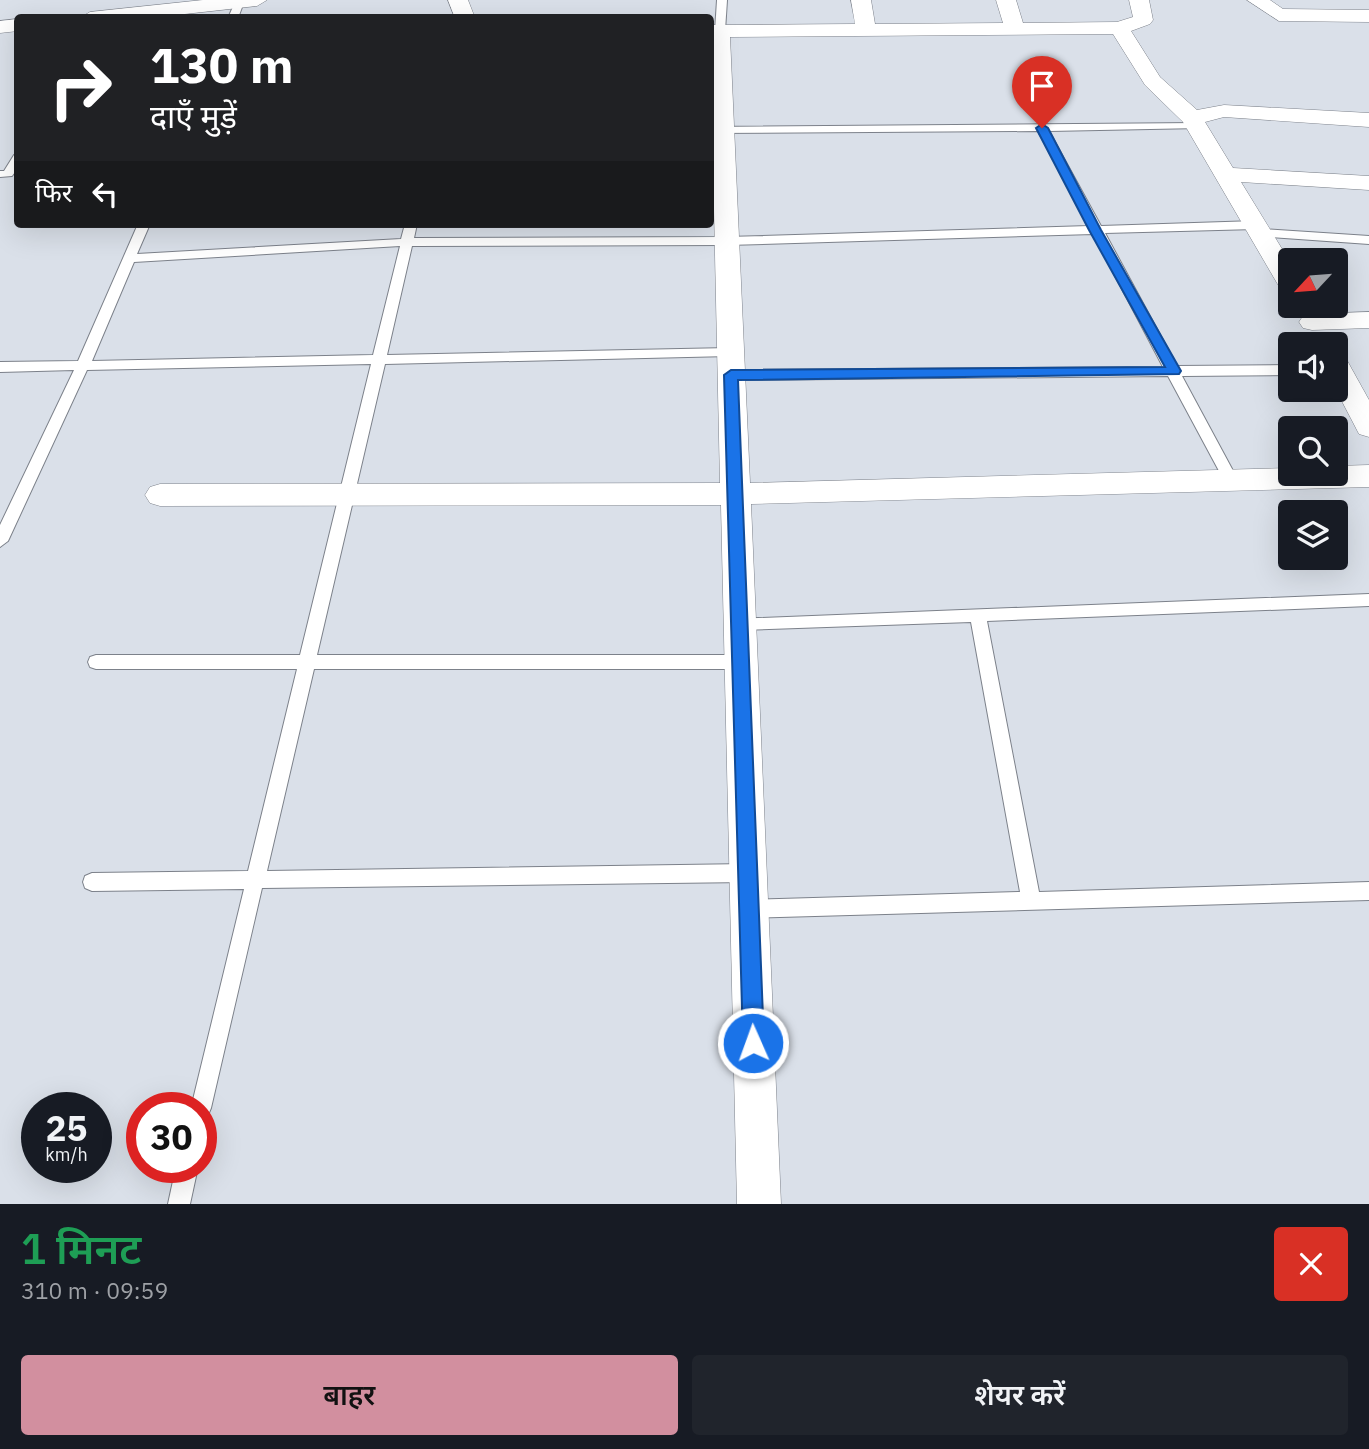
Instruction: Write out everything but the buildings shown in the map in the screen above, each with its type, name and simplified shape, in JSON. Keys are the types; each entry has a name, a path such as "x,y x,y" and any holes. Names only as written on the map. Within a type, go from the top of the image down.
{"street":[{"path":"861,0 866,30"},
{"path":"1006,0 1015,29"},
{"path":"759,1204 727,241 717,130 718,21 866,30 1119,28 1143,20 1139,0"},
{"path":"1258,0 1279,15 1369,16"},
{"path":"136,14 243,6"},
{"path":"1119,28 1152,81 1195,122 1278,262"},
{"path":"1195,122 1224,111 1369,120"},
{"path":"1226,174 1369,183"},
{"path":"1348,318 1369,320"},
{"path":"1348,384 1365,411"},
{"path":"160,495 735,494 1369,476"}],"lane":[{"path":"717,130 1042,128 1195,122"},
{"path":"1042,128 1231,480"},
{"path":"0,174 8,174 14,163"},
{"path":"0,541 83,365 142,228"},
{"path":"205,1092 410,228"},
{"path":"129,258 407,242 727,241 1095,230 1259,229 1369,240"},
{"path":"0,367 379,359 1174,371 1278,370"},
{"path":"740,624 1369,600"},
{"path":"978,615 1031,901"},
{"path":"96,662 741,662"},
{"path":"92,882 748,873"},
{"path":"749,909 1369,891"},
{"path":"178,1204 183,1183"}],"route":[{"path":"753,1043 731,375 1174,371 1095,230 1042,128"}]}
